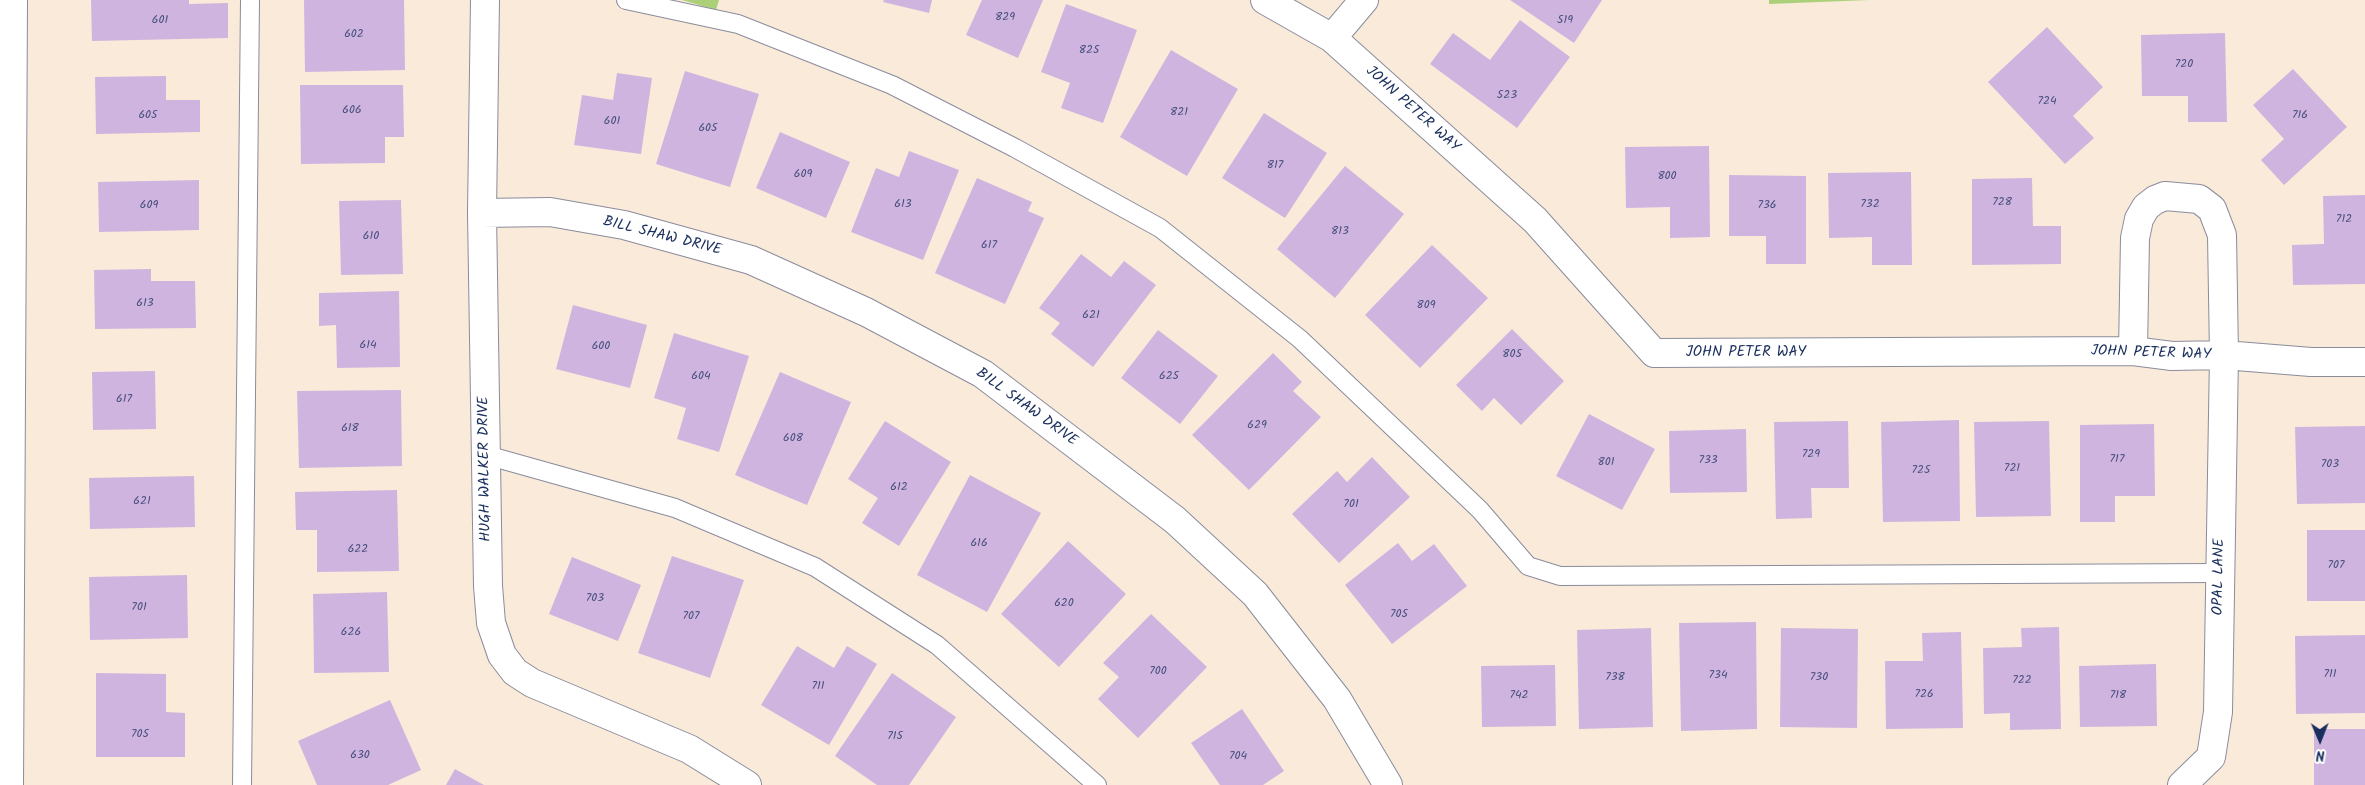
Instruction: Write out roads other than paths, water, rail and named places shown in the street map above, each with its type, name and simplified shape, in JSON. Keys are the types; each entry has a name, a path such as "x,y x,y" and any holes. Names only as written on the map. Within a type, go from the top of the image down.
{"street":[{"path":"10,785 4,672 5,213 13,0"},
{"name":"HUGH WALKER DRIVE","path":"485,0 482,213 491,623 502,655 515,672 532,683 689,749 747,785"},
{"name":"JOHN PETER WAY","path":"1265,0 1332,38 1535,220 1654,353 2133,351 2172,356 2224,356 2311,362 2365,362"},
{"path":"1332,38 1364,0"},
{"name":"OPAL LANE","path":"2133,351 2135,238 2139,219 2146,207 2155,200 2165,196 2184,196 2198,199 2212,209 2222,235 2224,356 2218,712 2216,737 2211,757 2182,785"},
{"name":"BILL SHAW DRIVE","path":"482,213 559,213 624,225 751,260 866,312 983,374 1174,520 1255,594 1337,699 1388,785"}],"lane":[{"path":"242,785 250,0"},
{"path":"626,0 738,24 892,85 1015,148 1160,228 1300,339 1480,510 1528,566 1560,576 2220,574"},
{"path":"486,455 675,508 815,567 937,645 1097,785"}]}
